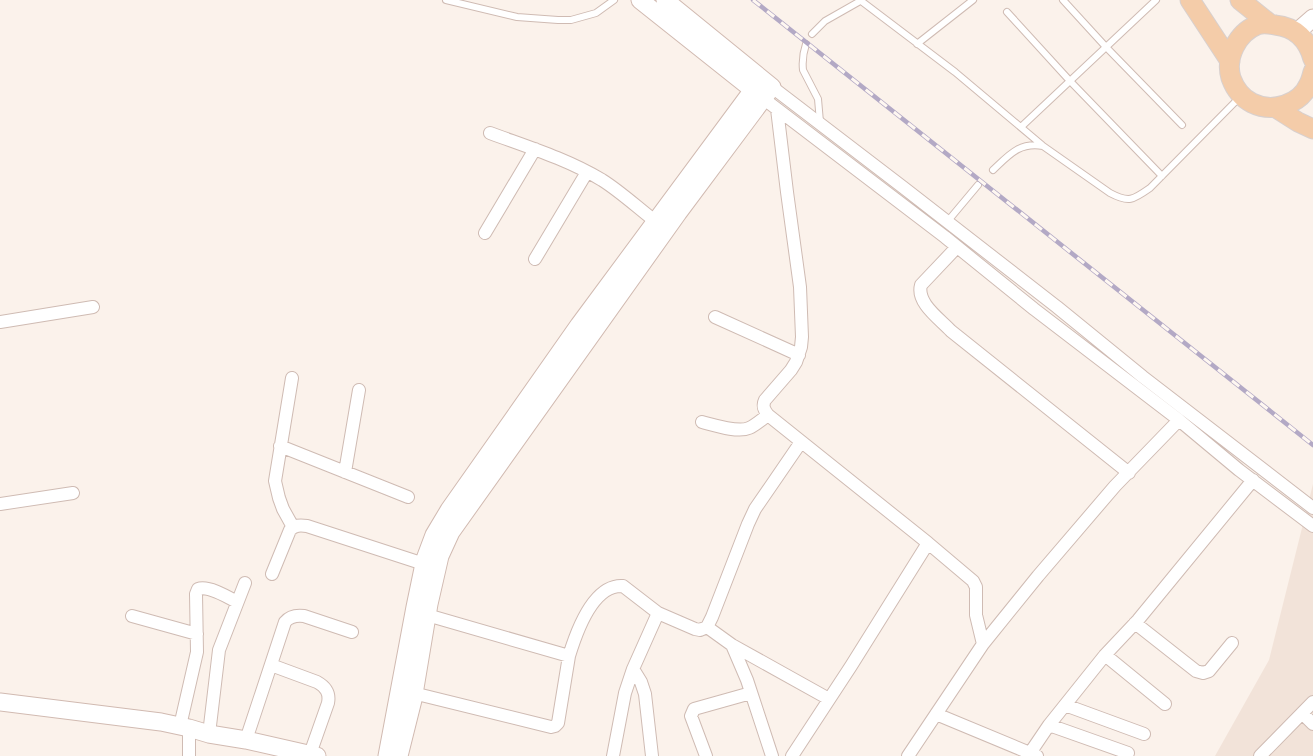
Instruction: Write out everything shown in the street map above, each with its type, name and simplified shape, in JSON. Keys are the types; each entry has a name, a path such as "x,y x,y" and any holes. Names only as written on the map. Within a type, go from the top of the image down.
{"main road":[{"path":"640,0 762,89"},
{"path":"665,0 762,89"},
{"path":"1190,0 1230,61"},
{"path":"1240,0 1270,24"},
{"path":"1297,32 1313,18"},
{"path":"1313,59 1305,40 1297,32 1284,26 1270,24 1257,25 1238,40 1230,61 1230,73 1234,85 1241,96 1251,103 1263,107 1276,108 1289,104 1301,96 1309,85 1313,72"},
{"path":"387,756 424,564 434,535 449,510 579,325 656,221 762,89"},
{"path":"399,756 414,694 427,615 440,556 450,532 678,213 762,89"},
{"path":"1276,108 1313,130"},
{"path":"0,702 161,722 209,734 246,740 314,755"}],"street":[{"path":"762,89 777,109 957,247 1034,309 1179,420 1313,526"},
{"path":"762,89 820,124 1058,308 1149,382 1313,508"},
{"path":"777,109 802,304 802,337 799,355 791,370 765,400 763,404 764,410 768,415 928,543 973,581 976,587 976,615 983,644"},
{"path":"490,133 587,172 611,186 656,221"},
{"path":"485,233 535,150"},
{"path":"535,258 587,172"},
{"path":"957,247 921,285 919,290 921,298 925,304 951,331 1129,473"},
{"path":"0,322 93,307"},
{"path":"715,317 799,355"},
{"path":"292,378 275,475 275,488 283,509 293,527"},
{"path":"345,472 359,390"},
{"path":"702,422 736,429 744,429 768,415"},
{"path":"908,756 983,644 1043,570 1115,486 1179,420"},
{"path":"414,694 551,727 555,726 558,723 569,656 578,632 594,601 603,592 617,586 623,586 658,613 695,629 700,630 707,627 748,524 758,504 801,442"},
{"path":"280,446 408,497"},
{"path":"936,714 1032,755 1049,725 1105,655 1135,623 1253,480"},
{"path":"0,504 73,493"},
{"path":"272,574 290,530 293,527 301,525 424,564"},
{"path":"792,756 851,666 928,543"},
{"path":"209,734 218,650 245,583"},
{"path":"189,756 185,727 196,660 196,594 198,589 209,589 237,602"},
{"path":"613,756 625,693 632,669 658,613"},
{"path":"246,740 285,622 292,616 298,615 352,632"},
{"path":"427,615 569,656"},
{"path":"132,616 197,634"},
{"path":"1135,623 1196,671 1202,673 1209,671 1232,643"},
{"path":"707,627 732,646 829,698"},
{"path":"732,646 751,693 772,756"},
{"path":"1105,655 1165,704"},
{"path":"271,665 317,682 328,692 328,703 314,755"},
{"path":"632,669 641,682 645,694 652,756"},
{"path":"706,756 692,722 691,716 694,709 751,693"},
{"path":"1260,756 1313,702"},
{"path":"1065,705 1144,734"},
{"path":"1302,713 1313,724"},
{"path":"1049,725 1128,753"}],"lane":[{"path":"446,0 517,17 571,20 596,13 614,0"},
{"path":"812,34 825,21 861,0 955,72 1043,146 1110,193 1120,198 1129,199 1137,197 1150,188 1241,96"},
{"path":"917,44 973,0"},
{"path":"1063,0 1106,48 1182,125"},
{"path":"1021,127 1156,0"},
{"path":"1007,12 1070,81 1162,176"},
{"path":"806,44 802,56 802,66 818,99 820,124"},
{"path":"993,170 1014,151 1034,144 1043,146"},
{"path":"947,222 978,185"}],"shaded area":[{"path":"1313,484 1313,756 1215,756 1269,660"}],"railway":[{"path":"753,0 1313,445"}]}
